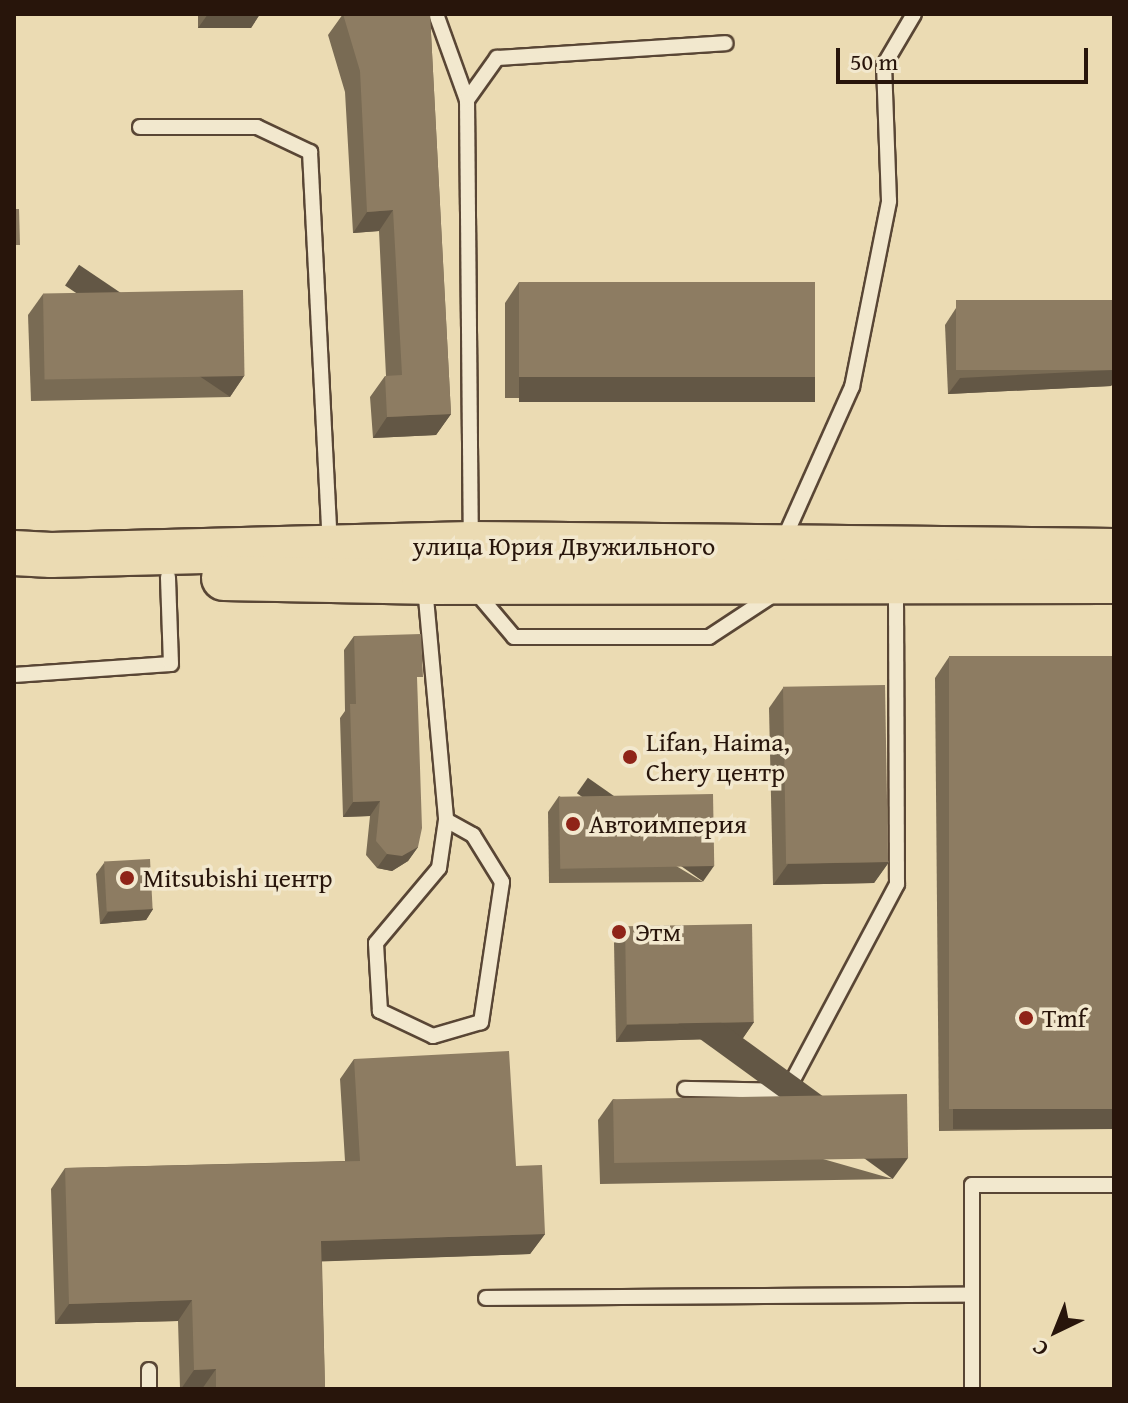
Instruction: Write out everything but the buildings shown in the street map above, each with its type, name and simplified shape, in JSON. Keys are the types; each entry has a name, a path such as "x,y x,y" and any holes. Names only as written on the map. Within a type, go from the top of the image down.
{"main road":[{"name":"улица Юрия Двужильного","path":"14,553 51,555 331,547 424,564"},
{"name":"улица Юрия Двужильного","path":"14,576 168,577 469,563 787,563 1114,551"},
{"name":"улица Юрия Двужильного","path":"787,563 896,581 1114,581"}],"lane":[{"path":"436,14 467,100 469,563"},
{"path":"787,563 852,387 889,201 884,65 914,14"},
{"path":"467,100 497,58 726,43"},
{"path":"140,127 257,127 310,152 331,547"},
{"path":"424,564 446,820 439,868 376,943 380,1011 433,1036 481,1022 502,882 473,835 446,820"},
{"path":"14,675 171,664 168,577"},
{"path":"685,1089 787,1091 897,884 896,581"},
{"path":"972,1389 972,1185 1114,1185"},
{"path":"486,1298 972,1295"},
{"path":"149,1370 149,1389"}],"place":[{"name":"Lifan, Haima, Chery центр","path":"630,757"},
{"name":"Автоимперия","path":"573,824"},
{"name":"Mitsubishi центр","path":"127,878"},
{"name":"Этм","path":"619,932"},
{"name":"Tmf","path":"1026,1018"}]}
